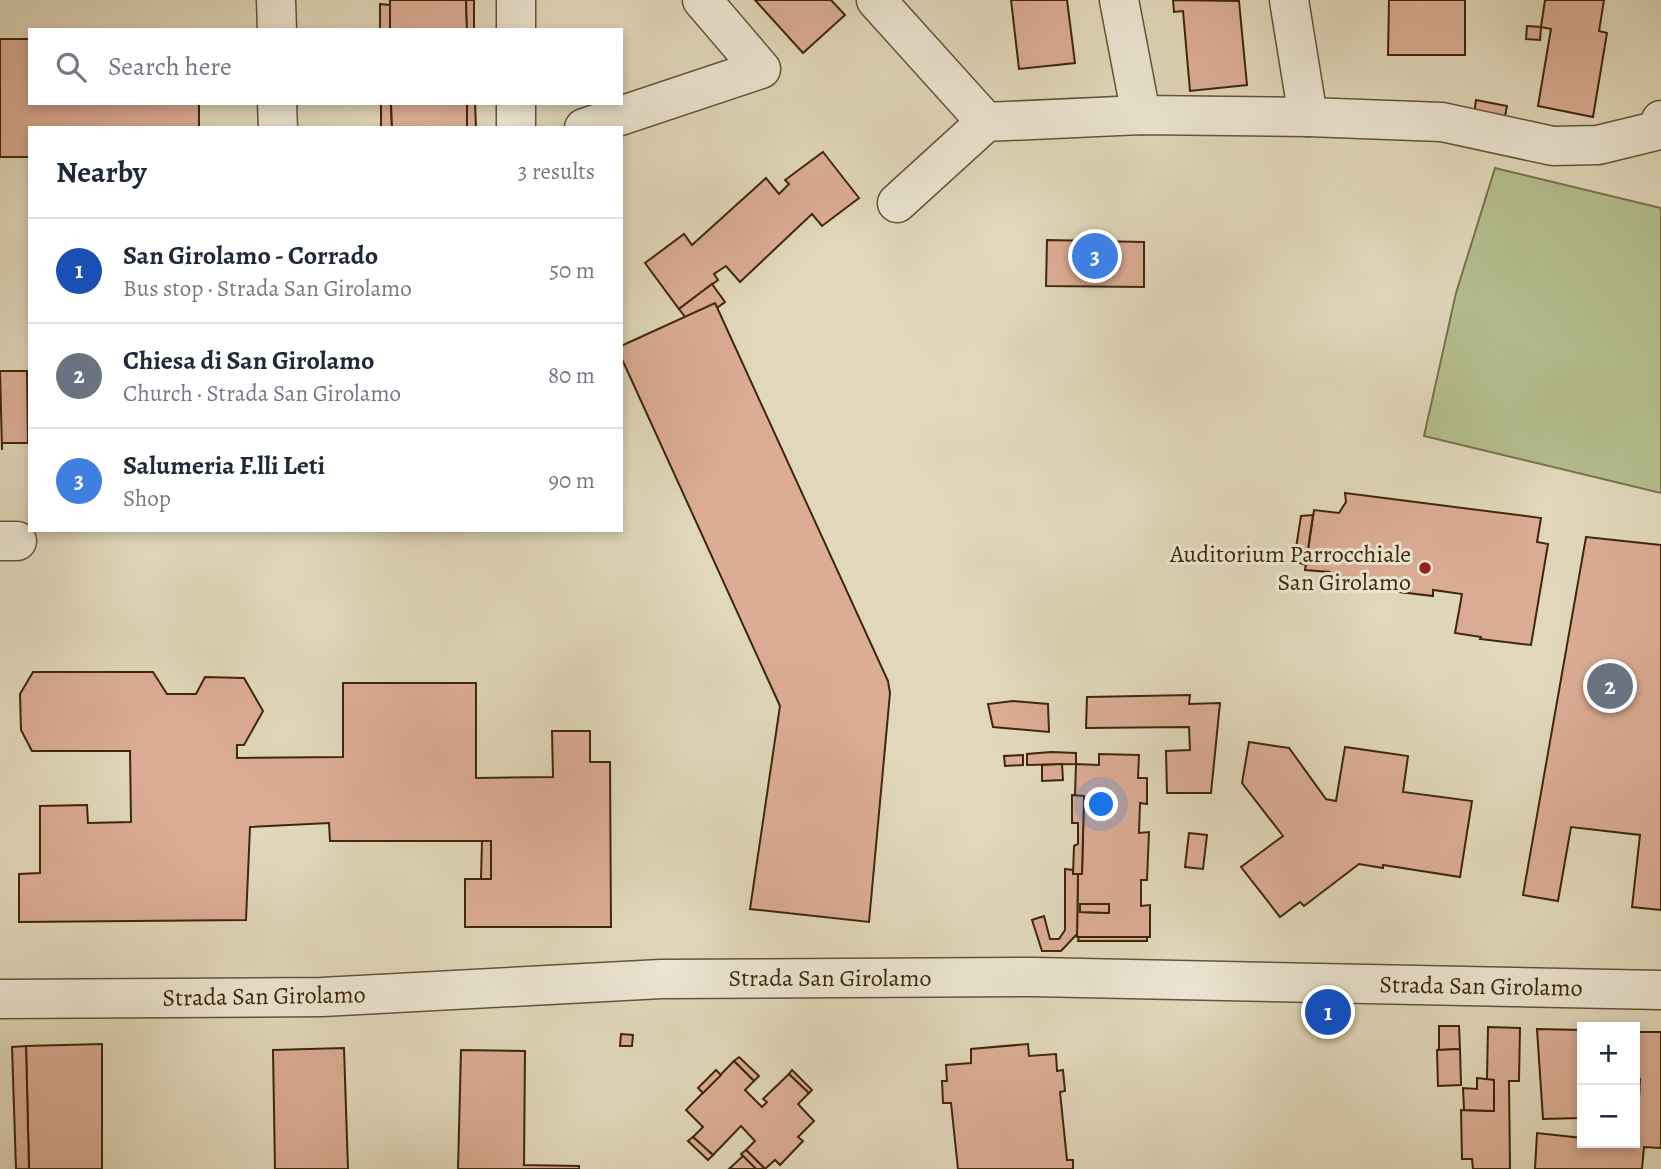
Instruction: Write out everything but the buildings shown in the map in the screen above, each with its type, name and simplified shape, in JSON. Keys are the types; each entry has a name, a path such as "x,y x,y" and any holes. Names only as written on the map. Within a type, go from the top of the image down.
{"street":[{"path":"276,0 277,28"},
{"path":"516,0 516,28"},
{"path":"590,126 761,69 702,0"},
{"path":"876,0 986,122"},
{"path":"1119,0 1141,115"},
{"path":"1289,0 1308,117"},
{"path":"277,105 278,126"},
{"path":"516,105 516,126"},
{"path":"897,202 986,122 1141,115 1442,122 1553,146 1598,145 1660,130 1661,120"},
{"name":"Strada San Girolamo","path":"0,999 321,997 661,979 1034,977 1661,989"}],"green space":[{"path":"1495,168 1661,208 1661,493 1424,436 1456,293"}],"place":[{"name":"Salumeria F.lli Leti","path":"1095,256"},
{"name":"Auditorium Parrocchiale San Girolamo","path":"1425,568"},
{"name":"Chiesa di San Girolamo","path":"1610,686"},
{"name":"San Girolamo - Corrado","path":"1328,1012"}]}
